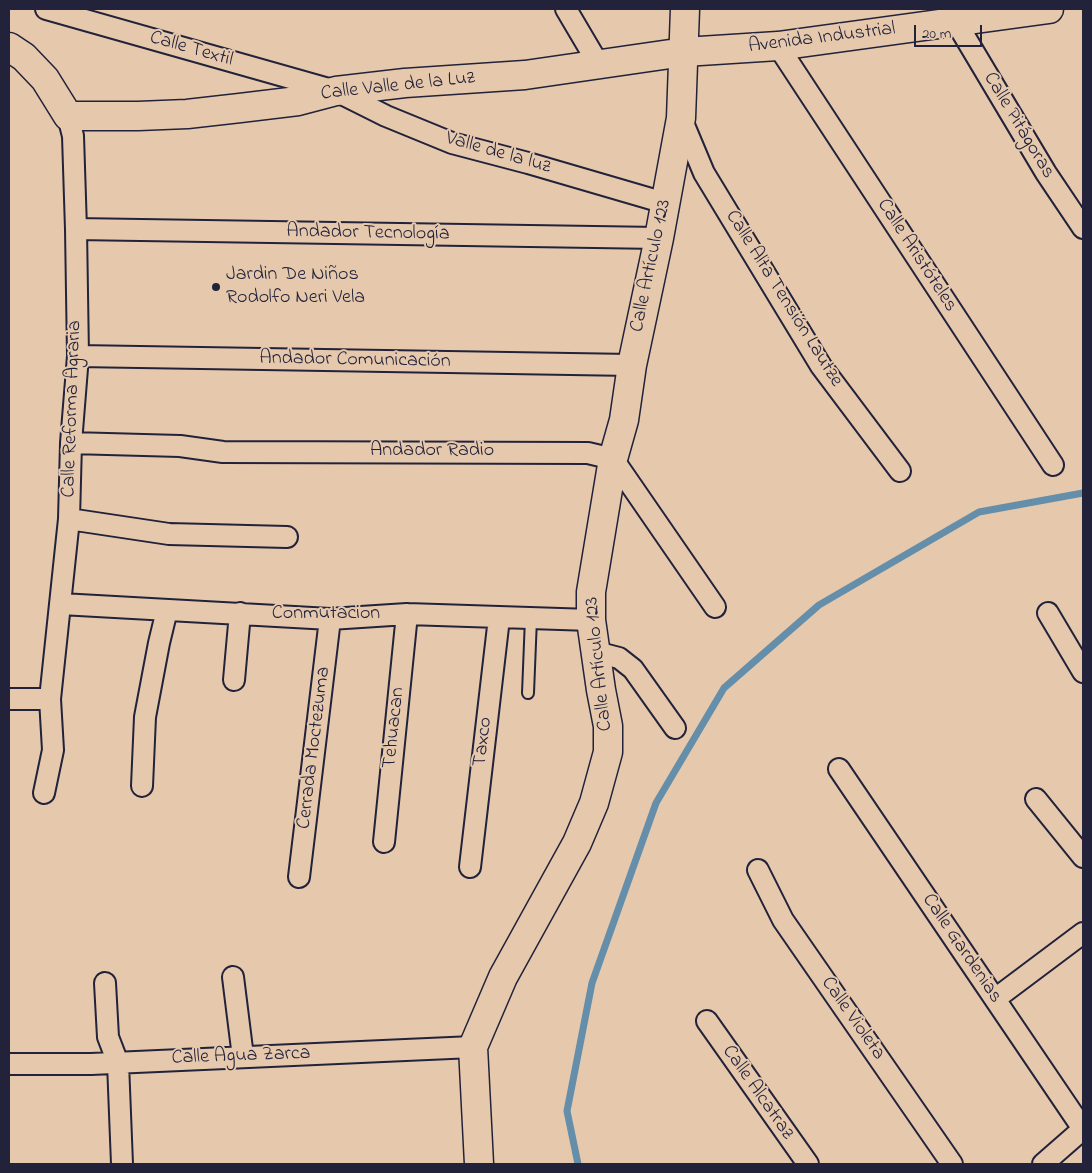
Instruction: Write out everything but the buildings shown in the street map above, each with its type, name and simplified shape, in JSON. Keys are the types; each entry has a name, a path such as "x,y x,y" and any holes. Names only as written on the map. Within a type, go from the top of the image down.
{"street":[{"name":"Calle Textil","path":"46,9 336,91"},
{"path":"566,9 599,65"},
{"path":"684,52 685,9"},
{"name":"Avenida Industrial","path":"684,52 778,46 943,19 1049,9"},
{"name":"Calle Pitágoras","path":"943,19 1083,228"},
{"name":"Calle Aristóteles","path":"778,46 1053,465"},
{"name":"Calle Reforma Agraria","path":"9,47 24,56 45,79 68,116 73,136 78,356 71,443 69,519 50,699 53,750 44,793"},
{"name":"Calle Valle de la Luz","path":"68,116 187,114 298,100 336,91 525,75 684,52"},
{"name":"Calle Artículo 123","path":"478,1164 472,1047 502,977 577,844 594,803 608,752 608,726 591,620 591,592 613,459 624,420 632,366 659,238 681,118 684,52"},
{"name":"Valle de la luz","path":"336,91 386,116 452,143 665,203"},
{"name":"Calle Alta Tensión Lautze","path":"681,118 704,173 821,366 900,471"},
{"name":"Andador Tecnología","path":"76,229 659,238"},
{"name":"Andador Comunicación","path":"78,356 632,366"},
{"name":"Andador Radio","path":"71,443 180,446 223,452 588,453 613,459"},
{"path":"613,459 715,606"},
{"path":"69,519 169,534 287,537"},
{"name":"Conmutacion","path":"61,604 330,618 406,614 591,620"},
{"path":"142,786 145,717 167,610"},
{"path":"234,680 240,613"},
{"path":"1048,613 1083,672"},
{"name":"Tehuacan","path":"384,842 406,614"},
{"name":"Cerrada Moctezuma","path":"299,877 330,618"},
{"name":"Taxco","path":"470,867 499,618"},
{"path":"596,652 619,658 633,670 675,728"},
{"path":"9,700 50,699"},
{"name":"Calle Gardenias","path":"839,769 1083,1129"},
{"path":"1036,799 1083,857"},
{"name":"Calle Violeta","path":"758,870 783,920 952,1164"},
{"path":"995,999 1083,933"},
{"path":"233,977 243,1057"},
{"path":"105,983 108,1037 118,1062 122,1164"},
{"name":"Calle Alcatraz","path":"707,1021 808,1164"},
{"name":"Calle Agua Zarca","path":"9,1064 118,1062 472,1047"},
{"path":"1043,1164 1083,1129"}],"lane":[{"path":"528,693 531,618"}],"waterway":[{"path":"578,1164 567,1111 592,983 656,803 724,688 819,605 979,512 1083,493"}],"place":[{"name":"Jardin De Niños Rodolfo Neri Vela","path":"216,287"}]}
